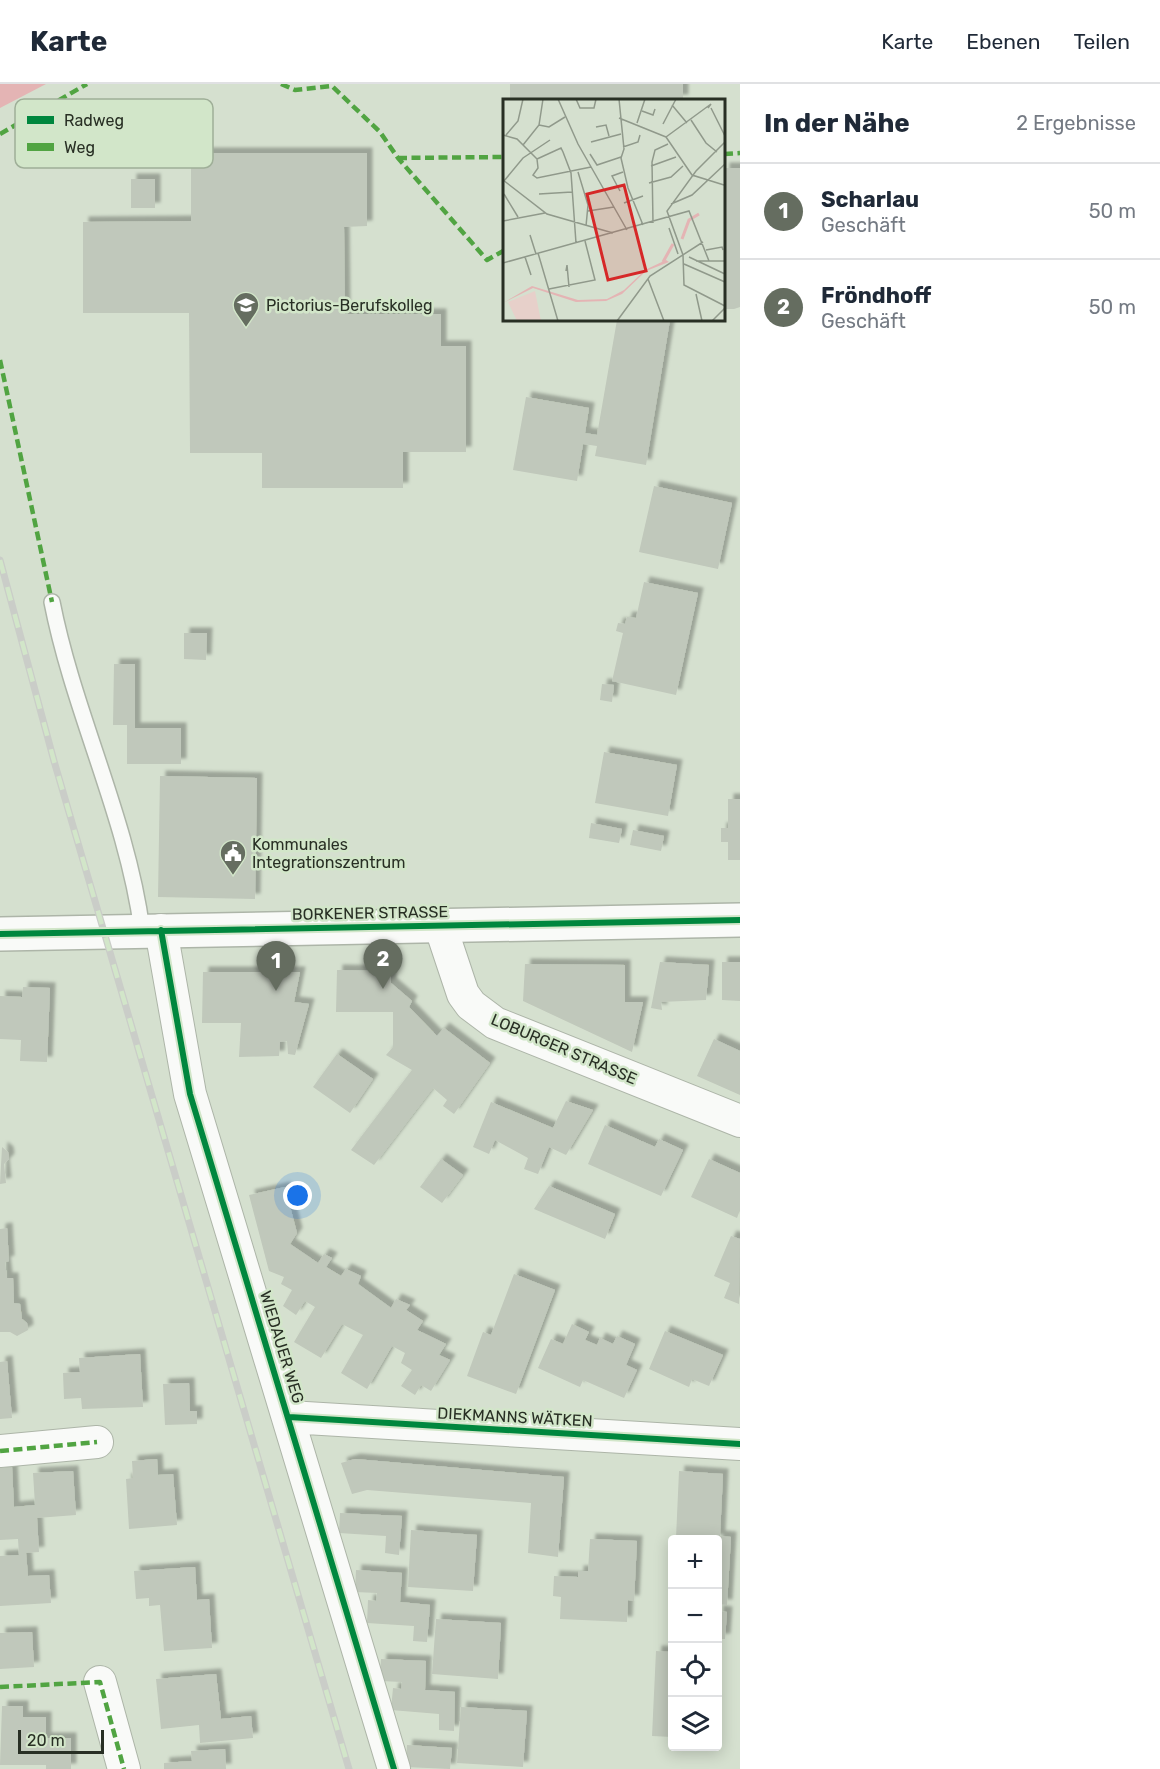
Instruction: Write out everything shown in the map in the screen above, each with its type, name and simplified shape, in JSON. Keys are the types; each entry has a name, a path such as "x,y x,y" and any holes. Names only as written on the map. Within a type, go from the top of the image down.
{"street":[{"name":"BORKENER STRASSE","path":"0,934 740,920"},
{"name":"LOBURGER STRASSE","path":"440,925 463,994 471,1005 495,1023 740,1121"},
{"name":"WIEDAUER WEG","path":"152,930 190,1094 394,1769"},
{"name":"DIEKMANNS WÄTKEN","path":"289,1417 740,1444"},
{"path":"0,1451 97,1442"},
{"path":"100,1682 124,1769"}],"lane":[{"path":"52,602 85,722 152,930"}],"shaded area":[{"path":"0,84 46,84 15,99 0,108"}],"building":[{"path":"510,84 683,84 683,99 510,99"},
{"path":"213,153 367,153 367,226 344,227 345,314 441,314 441,346 466,346 466,452 403,452 403,488 262,488 262,453 190,453 189,313 83,313 83,222 191,221 191,168 213,168"},
{"path":"725,168 740,168 740,307 725,309"},
{"path":"131,179 155,179 155,208 131,208"},
{"path":"617,321 670,321 646,465 595,456 597,446 583,444 577,481 513,470 526,397 589,408 585,433 597,435"},
{"path":"654,486 732,503 718,569 639,552"},
{"path":"644,582 698,593 676,695 612,681 623,633 616,631 618,623 625,624 627,617 636,618"},
{"path":"184,633 207,633 206,660 184,659"},
{"path":"114,664 135,664 135,728 181,728 181,764 127,764 127,725 113,725"},
{"path":"602,684 614,685 612,702 600,700"},
{"path":"604,752 677,765 668,816 595,803"},
{"path":"160,776 257,778 255,899 158,897"},
{"path":"728,799 740,799 740,860 728,860 728,842 721,842 721,828 728,828"},
{"path":"591,823 622,829 619,843 589,838"},
{"path":"633,830 664,836 661,851 630,845"},
{"path":"660,962 709,965 706,1000 661,1002 662,1010 651,1008"},
{"path":"722,962 740,962 740,1001 722,1000"},
{"path":"525,964 625,965 625,1002 643,1002 632,1052 523,1001"},
{"path":"337,970 391,971 391,983 412,1001 409,1007 437,1036 444,1028 490,1063 454,1114 443,1106 447,1100 433,1088 374,1165 351,1150 412,1070 386,1055 393,1047 393,1012 336,1012"},
{"path":"203,972 300,972 294,1002 309,1004 295,1055 288,1054 287,1041 280,1042 279,1056 239,1057 241,1023 202,1023"},
{"path":"23,987 50,988 47,1062 20,1061 21,1040 0,1039 0,996 22,997"},
{"path":"714,1039 740,1051 740,1095 697,1076"},
{"path":"337,1054 373,1079 350,1113 313,1087"},
{"path":"566,1101 593,1110 566,1155 549,1147 538,1174 524,1169 528,1158 495,1140 489,1154 473,1147 491,1102 553,1128"},
{"path":"605,1125 655,1147 659,1139 683,1150 661,1196 588,1164"},
{"path":"2,1147 8,1152 9,1159 4,1164 6,1183 0,1184"},
{"path":"441,1159 463,1175 442,1203 420,1187"},
{"path":"709,1159 740,1173 740,1210 737,1218 691,1197"},
{"path":"549,1186 615,1214 605,1239 534,1209"},
{"path":"285,1187 297,1233 290,1244 318,1263 324,1254 332,1258 326,1267 341,1276 346,1269 361,1276 358,1284 391,1308 396,1299 410,1305 406,1310 423,1321 417,1330 446,1344 439,1355 450,1360 431,1391 421,1385 415,1395 401,1386 412,1370 401,1363 405,1353 392,1346 367,1389 341,1373 363,1335 342,1324 321,1358 294,1342 315,1307 305,1301 296,1315 283,1306 292,1290 281,1284 284,1277 269,1271 249,1195"},
{"path":"7,1228 9,1261 5,1262 7,1278 13,1278 14,1303 20,1304 22,1319 27,1323 28,1330 17,1336 10,1332 0,1332 0,1229"},
{"path":"731,1236 740,1239 739,1304 724,1298 730,1283 714,1276"},
{"path":"514,1274 555,1290 516,1394 467,1376 483,1332 491,1335"},
{"path":"572,1324 589,1332 585,1340 597,1345 600,1338 613,1344 617,1336 635,1344 626,1365 637,1370 624,1398 583,1380 580,1387 538,1368 551,1339 563,1344"},
{"path":"665,1331 723,1355 709,1386 692,1379 689,1387 649,1369"},
{"path":"140,1354 143,1407 82,1409 81,1398 64,1399 63,1373 80,1372 79,1358"},
{"path":"7,1361 12,1418 0,1419 0,1362"},
{"path":"189,1383 190,1411 197,1411 197,1424 165,1425 163,1384"},
{"path":"157,1459 158,1475 173,1474 177,1525 129,1529 126,1479 133,1478 132,1461"},
{"path":"355,1459 564,1477 558,1557 528,1553 531,1503 367,1490 352,1494 341,1463"},
{"path":"12,1467 14,1507 35,1505 33,1473 73,1471 76,1515 37,1518 39,1552 26,1553 28,1576 49,1575 51,1603 0,1606 0,1556 19,1555 18,1539 0,1540 0,1468"},
{"path":"679,1471 723,1474 720,1535 676,1535"},
{"path":"340,1513 402,1516 399,1555 385,1553 386,1536 339,1533"},
{"path":"411,1530 477,1535 473,1591 408,1587"},
{"path":"722,1536 731,1537 727,1605 722,1604"},
{"path":"590,1539 637,1541 634,1601 628,1600 627,1622 560,1619 561,1597 553,1596 554,1576 578,1577 578,1571 588,1571"},
{"path":"195,1567 197,1600 209,1599 212,1648 164,1651 160,1605 149,1606 149,1598 136,1599 134,1571"},
{"path":"356,1570 402,1573 400,1602 430,1605 427,1642 413,1641 414,1626 367,1623 368,1600 376,1601 377,1593 355,1592"},
{"path":"722,1611 727,1612 725,1639 722,1639"},
{"path":"436,1619 501,1623 498,1679 432,1674"},
{"path":"32,1632 34,1667 0,1669 0,1633"},
{"path":"656,1651 668,1652 668,1737 652,1736"},
{"path":"381,1659 426,1661 425,1690 455,1692 454,1731 439,1730 439,1714 391,1710 393,1688 401,1689 402,1682 380,1681"},
{"path":"216,1674 221,1719 251,1716 253,1738 200,1743 199,1725 161,1729 156,1679"},
{"path":"2,1706 23,1706 23,1717 46,1717 46,1738 71,1738 71,1769 46,1769 46,1765 0,1765"},
{"path":"461,1707 527,1711 523,1767 457,1763"},
{"path":"407,1745 452,1748 450,1769 406,1767"},
{"path":"225,1749 226,1769 164,1769 164,1763 192,1761 191,1751"}],"railway":[{"path":"0,560 54,761 349,1769"}],"marked path":[{"path":"61,99 87,84"},
{"path":"281,84 295,90 332,86 380,132 398,158 487,260 503,251"},
{"path":"0,134 15,125"},
{"path":"725,154 740,153"},
{"path":"398,158 503,157"},
{"path":"0,360 52,602"},
{"path":"0,1451 97,1442"},
{"path":"0,1687 100,1682 124,1769"}],"cycle path":[{"path":"0,934 740,920"},
{"path":"161,930 190,1094 394,1769"},
{"path":"289,1417 740,1444"}],"place":[{"name":"Pictorius-Berufskolleg","path":"246,328"},
{"name":"Kommunales Integrationszentrum","path":"233,876"},
{"name":"Fröndhoff","path":"383,989"},
{"name":"Scharlau","path":"276,991"}]}
